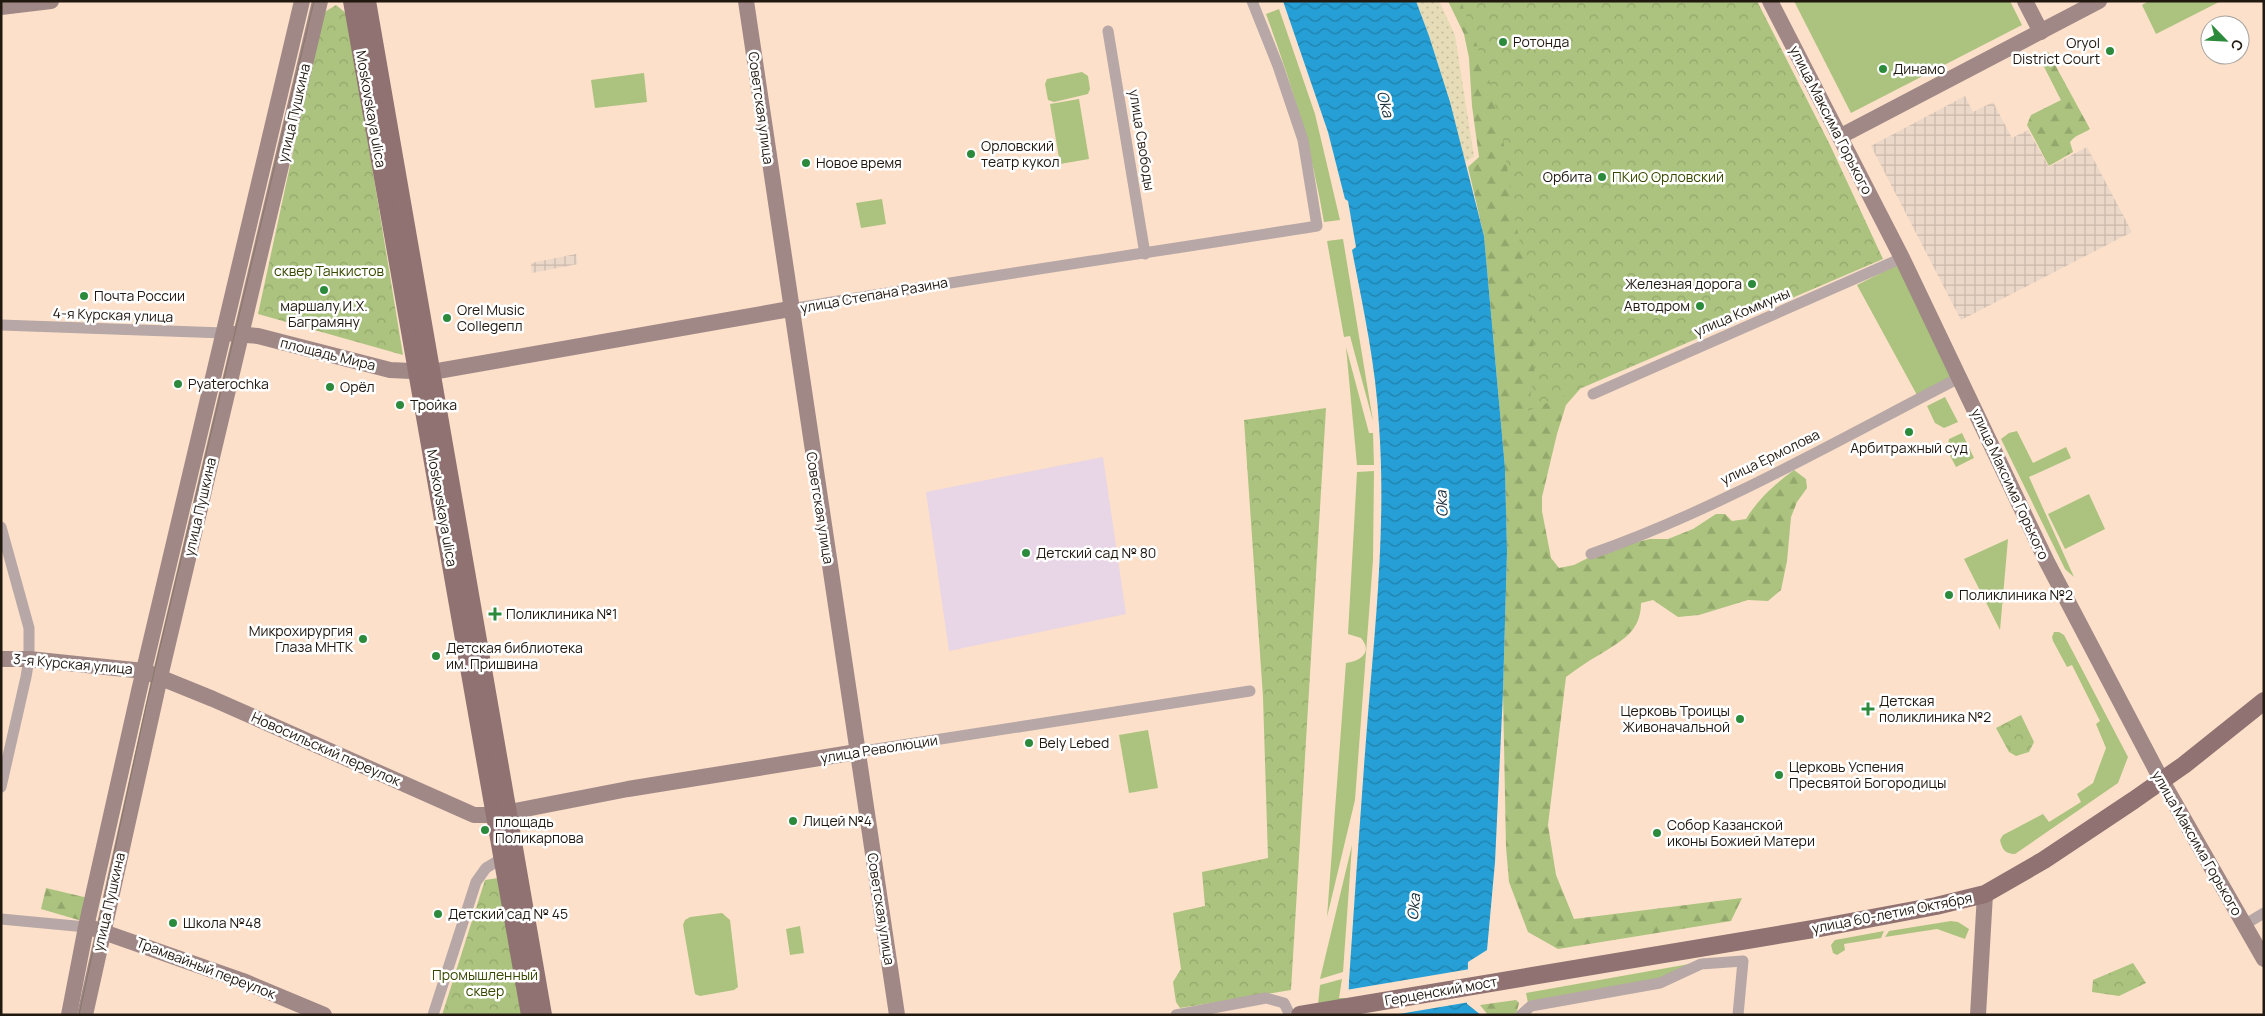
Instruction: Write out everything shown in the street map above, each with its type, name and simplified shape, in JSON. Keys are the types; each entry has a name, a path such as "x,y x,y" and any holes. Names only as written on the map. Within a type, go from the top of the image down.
{"main road":[{"path":"1,7 51,1"},
{"name":"улица Пушкина","path":"69,1015 94,929 152,674 224,333 302,1"},
{"name":"улица Пушкина","path":"152,674 242,334 320,1"},
{"name":"Moskovskaya ulica","path":"352,1 425,372"},
{"name":"Moskovskaya ulica","path":"367,1 425,372 502,813 543,1015"},
{"name":"Советская улица","path":"746,1 790,309 897,1015"},
{"name":"улица Максима Горького","path":"1770,1 1902,258 2047,562 2162,781 2264,959"},
{"path":"2025,1 2041,32"},
{"path":"1841,136 2100,1"},
{"name":"улица Степана Разина","path":"425,372 790,309"},
{"name":"площадь Мира","path":"224,333 258,336 390,370 425,372"},
{"name":"3-я Курская улица","path":"1,658 29,658 152,674"},
{"name":"Новосильский переулок","path":"152,674 457,808 474,814 502,813"},
{"name":"улица 60-летия Октября","path":"1522,977 1819,928 1936,906 1985,894 2044,860 2162,781 2264,701"},
{"name":"улица Революции","path":"502,813 628,789 857,752"},
{"name":"Moskovskaya ulica","path":"502,813 501,859 530,1015"},
{"path":"1978,1015 1985,894"},
{"name":"улица Пушкина","path":"85,1015 94,929"},
{"name":"Трамвайный переулок","path":"94,929 243,981 324,1015"},
{"name":"Герценский мост","path":"1300,1015 1522,977"}],"street":[{"name":"улица Степана Разина","path":"790,309 978,277 1145,254 1317,226 1303,140 1278,66 1252,1"},
{"name":"улица Свободы","path":"1108,31 1145,254"},
{"name":"улица Коммуны","path":"1593,394 1902,258"},
{"name":"4-я Курская улица","path":"1,325 224,333"},
{"name":"улица Ермолова","path":"1591,554 1642,536 1790,465 1959,378"},
{"path":"1,527 29,628 29,658 21,703 1,787"},
{"name":"улица Революции","path":"857,752 1250,691"},
{"path":"433,1015 480,874 501,859"},
{"path":"2244,925 2264,913"},
{"path":"1,919 94,929"},
{"path":"1521,1015 1531,1006 1660,984 1701,964 1743,961 1738,1015"},
{"path":"1176,1015 1266,998 1284,1003 1290,1015"}],"shaded area":[{"path":"1965,96 1973,112 1993,102 2012,138 2028,130 2049,167 2087,147 2132,232 1961,320 1871,146"},
{"path":"576,254 578,264 532,273 531,263"},
{"name":"Детский сад № 80","path":"1103,457 1126,614 949,651 926,492"}],"green space":[{"path":"1448,1 1682,1 1580,389 1566,405 1542,497 1542,511 1551,558 1559,568 1574,565 1606,549 1650,539 1668,539 1693,529 1716,514 1725,514 1732,521 1746,519 1767,492 1794,470 1806,479 1807,488 1797,502 1791,517 1787,561 1781,590 1768,601 1748,600 1699,615 1678,617 1653,600 1641,603 1638,621 1628,635 1566,677 1548,825 1556,875 1574,919 1742,898 1731,921 1558,949 1528,932 1509,882 1506,847 1503,692 1507,551 1505,468 1484,236 1468,167 1479,157 1472,106 1469,58 1464,34"},
{"name":"ПКиО Орловский","path":"1461,1 1757,1 1830,145 1883,259 1528,411 1535,366 1530,292 1514,214 1503,139 1489,79"},
{"name":"Динамо","path":"1794,1 2010,1 2022,25 1851,113"},
{"path":"2149,1 2221,1 2156,34 2142,5"},
{"name":"сквер Танкистов","path":"336,5 347,14 403,355 258,314 323,13"},
{"path":"1279,9 1315,114 1340,220 1324,222 1300,116 1266,14"},
{"path":"2048,52 2090,129 2070,142 2073,152 2049,166 2027,125 2031,115 2061,100 2039,57"},
{"path":"1082,72 1088,76 1090,89 1088,94 1054,102 1048,100 1045,84 1047,79"},
{"path":"644,73 647,102 595,108 591,80"},
{"path":"1079,99 1089,159 1060,164 1050,104"},
{"path":"882,199 886,224 861,228 856,203"},
{"path":"1343,239 1373,421 1350,336 1344,337 1327,241"},
{"path":"1897,265 1953,376 1917,395 1857,285"},
{"path":"1346,347 1369,433 1373,433 1374,465 1357,465"},
{"path":"1945,397 1958,422 1944,428 1935,423 1927,406"},
{"path":"1326,408 1291,990 1180,1008 1176,1002 1173,982 1181,969 1173,913 1205,906 1202,872 1268,858 1263,697 1244,420"},
{"path":"2017,431 2033,463 2066,447 2071,458 2029,477 2074,577 2065,569 2001,439 2009,433"},
{"path":"1962,433 1974,458 1956,467 1947,450 1949,439"},
{"path":"1374,471 1373,560 1355,800 1327,917 1346,663 1361,658 1366,648 1361,638 1348,634 1357,472"},
{"path":"2089,494 2105,529 2065,549 2048,514"},
{"path":"2008,539 2000,630 1964,559"},
{"path":"2054,632 2064,635 2128,757 2118,783 2015,854 2012,854 2006,852 2002,846 2000,840 2003,835 2043,814 2049,822 2081,802 2077,794 2093,783 2106,748 2096,724 2100,721 2072,665 2067,667 2053,641"},
{"path":"2021,715 2034,742 2029,752 2016,756 2009,752 1996,728"},
{"path":"1148,730 1158,788 1129,793 1119,735"},
{"path":"1352,845 1343,972 1320,979"},
{"name":"Промышленный сквер","path":"498,878 522,1015 442,1015 485,880"},
{"path":"46,888 88,898 82,921 41,909"},
{"path":"722,913 730,920 738,987 734,990 700,996 695,994 683,925 685,920 690,917"},
{"path":"1951,921 1958,922 1969,929 1965,939 1937,929 1885,937 1889,931"},
{"path":"800,926 804,953 790,955 786,929"},
{"path":"1884,931 1881,938 1844,944 1845,950 1837,955 1833,953 1831,945 1835,940"},
{"path":"1695,963 1661,979 1528,1003 1526,993"},
{"path":"2133,963 2146,983 2119,996 2092,992 2093,980"},
{"path":"1342,979 1339,998 1346,998 1346,1015 1317,1015 1320,985"},
{"path":"1516,1000 1519,1003 1516,1015 1488,1015 1480,1005"}],"sand":[{"path":"1416,1 1439,1 1455,35 1474,157 1465,162 1443,81"}],"water":[{"name":"Oka","path":"1283,1 1416,1 1450,102 1484,236 1505,468 1507,551 1495,862 1487,950 1468,962 1467,1004 1481,1015 1348,1015 1381,534 1379,425 1372,359 1352,250 1356,247 1348,201 1345,199 1328,132"}],"pier":[{"path":"1470,969 1470,1002 1393,1015 1346,1015 1346,990"}],"tram line":[{"path":"79,1015 146,706 314,1"}],"place":[{"name":"Ротонда","path":"1503,42"},
{"name":"Oryol District Court","path":"2110,51"},
{"name":"Динамо","path":"1883,69"},
{"name":"Орловский театр кукол","path":"971,154"},
{"name":"Новое время","path":"806,163"},
{"name":"Орбита","path":"1602,177"},
{"name":"Железная дорога","path":"1752,284"},
{"name":"маршалу И.Х. Баграмяну","path":"324,290"},
{"name":"Почта России","path":"84,296"},
{"name":"Автодром","path":"1700,306"},
{"name":"Orel Music Collegeпл","path":"447,318"},
{"name":"Pyaterochka","path":"178,384"},
{"name":"Орёл","path":"330,387"},
{"name":"Тройка","path":"400,405"},
{"name":"Арбитражный суд","path":"1909,432"},
{"name":"Детский сад № 80","path":"1026,553"},
{"name":"Поликлиника №2","path":"1949,595"},
{"name":"Поликлиника №1","path":"495,614"},
{"name":"Микрохирургия Глаза МНТК","path":"363,639"},
{"name":"Детская библиотека им. Пришвина","path":"436,656"},
{"name":"Детская поликлиника №2","path":"1868,709"},
{"name":"Церковь Троицы Живоначальной","path":"1740,719"},
{"name":"Bely Lebed","path":"1029,743"},
{"name":"Церковь Успения Пресвятой Богородицы","path":"1779,775"},
{"name":"Лицей №4","path":"793,821"},
{"name":"площадь Поликарпова","path":"485,830"},
{"name":"Собор Казанской иконы Божией Матери","path":"1657,833"},
{"name":"Детский сад № 45","path":"438,914"},
{"name":"Школа №48","path":"173,923"}]}
